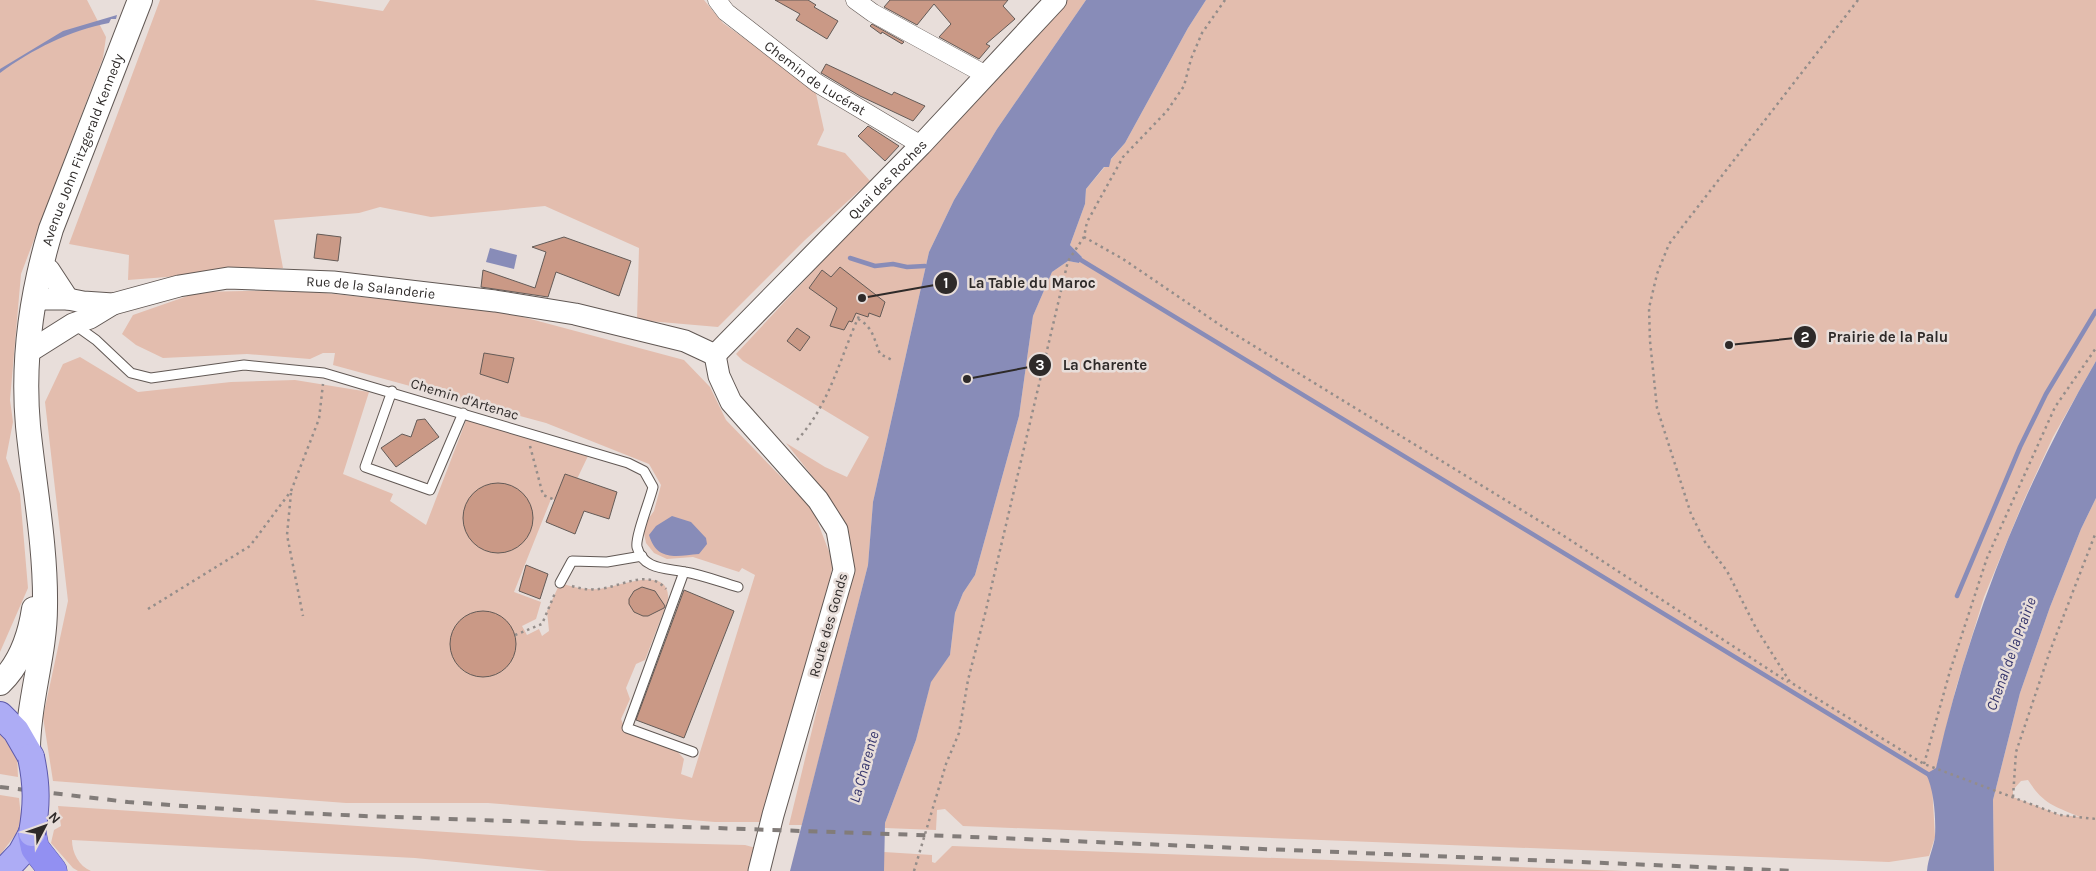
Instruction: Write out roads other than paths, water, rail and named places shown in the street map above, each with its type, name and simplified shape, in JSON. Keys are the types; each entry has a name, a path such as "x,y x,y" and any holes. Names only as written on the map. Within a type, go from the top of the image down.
{"highway":[{"path":"32,833 35,848 54,871"}],"main road":[{"name":"Avenue John Fitzgerald Kennedy","path":"29,753 29,715 42,644 45,608 41,545 28,424 27,353 32,311 40,265 51,228 140,0"},
{"name":"Avenue John Fitzgerald Kennedy","path":"0,683 13,668 33,618 38,590 41,545"},
{"path":"0,716 16,731 29,753 37,783 36,814 32,833 21,853 4,871"}],"street":[{"path":"855,0 873,13 986,75"},
{"name":"Quai des Roches","path":"714,354 921,145 1056,0"},
{"name":"Chemin de Lucérat","path":"726,4 817,83 921,145"},
{"path":"40,265 49,270 76,314"},
{"name":"Rue de la Salanderie","path":"76,314 178,286 228,278 333,282 495,301 575,314 685,341 714,354"},
{"path":"32,311 44,299 76,314"},
{"path":"32,311 76,314"},
{"path":"27,353 76,314"},
{"name":"Route des Gonds","path":"714,354 719,376 731,402 818,500 837,530 844,570 773,815 759,871"}],"lane":[{"name":"Chemin d'Artenac","path":"76,314 96,340 131,373 150,378 244,365 324,373 392,391 628,463 644,471 653,487 648,509 638,531 637,546 642,556"},
{"path":"76,314 96,340"},
{"path":"392,391 365,467 430,490 463,413"},
{"path":"560,583 572,561 606,562 642,556 645,561 663,570 684,572 738,587"},
{"path":"684,572 627,728 694,752"}],"water":[{"path":"1086,0 1206,0 1188,28 1125,143 1111,159 1109,167 1104,167 1086,189 1085,204 1070,245 1082,257 1079,263 1068,261 1052,272 1033,316 1019,416 975,575 963,593 955,613 950,655 931,682 916,740 885,823 884,871 790,871 868,565 873,502 929,252 954,200 997,129"},
{"path":"117,15 116,19 111,19 109,23 80,31 52,42 25,56 0,73 0,69 63,31"},
{"path":"490,248 517,255 514,269 486,262"},
{"name":"Chenal de la Prairie","path":"2096,361 2096,498 2081,529 2050,607 2020,693 1993,800 1994,871 1927,871 1934,840 1935,812 1933,795 1926,774 1936,768 1964,662 2000,558 2044,458"},
{"path":"672,516 691,522 706,538 707,544 699,554 676,556 657,550 649,535 656,526"}],"waterway":[{"path":"1076,257 1931,776"},
{"path":"850,258 875,266 893,264 907,267 925,266"},
{"path":"1957,596 2020,447 2046,394 2096,311"}],"railway":[{"path":"0,787 128,802 364,816 949,836 1797,871"}],"place":[{"name":"La Table du Maroc","path":"862,298"},
{"name":"Prairie de la Palu","path":"1729,345"},
{"name":"La Charente","path":"967,379"}]}
